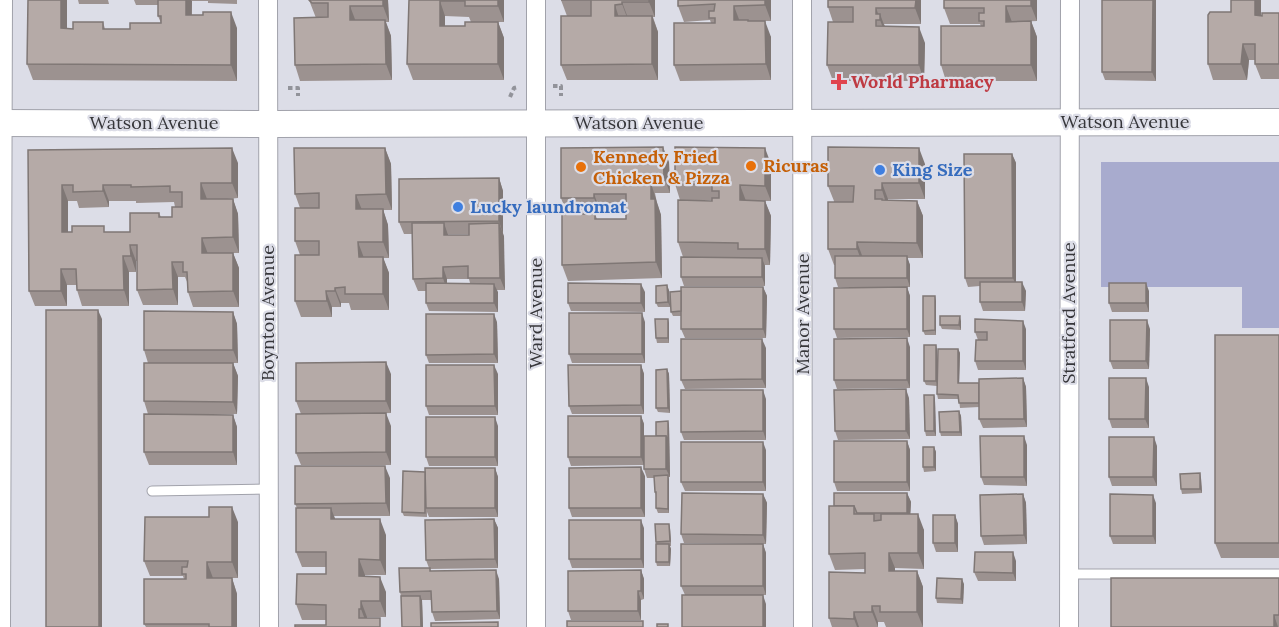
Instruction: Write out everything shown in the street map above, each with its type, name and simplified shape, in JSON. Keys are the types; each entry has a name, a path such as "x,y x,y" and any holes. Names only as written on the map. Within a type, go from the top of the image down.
{"street":[{"path":"1,627 3,0"},
{"name":"Boynton Avenue","path":"268,0 269,627"},
{"name":"Ward Avenue","path":"536,0 536,627"},
{"name":"Manor Avenue","path":"802,0 803,627"},
{"name":"Stratford Avenue","path":"1069,627 1070,0"},
{"name":"Watson Avenue","path":"1,123 1279,122"}],"lane":[{"path":"152,491 268,489"},
{"path":"1069,574 1279,574"}],"path":[{"path":"553,86 561,86 561,96"},
{"path":"288,88 298,88 298,96"},
{"path":"510,97 514,88"}],"shaded area":[{"path":"1101,162 1279,162 1279,328 1242,328 1242,287 1101,287"}],"building":[{"path":"28,0 61,0 61,28 73,29 73,22 103,22 103,29 130,29 130,23 161,23 161,16 158,16 158,0 186,0 186,15 203,15 203,12 231,12 231,65 27,64"},
{"path":"309,0 383,0 383,6 350,6 350,20 385,20 386,64 295,65 294,18 328,17 328,3 312,3"},
{"path":"409,0 498,0 498,6 465,6 465,1 440,1 440,26 465,26 465,22 498,22 498,64 407,64"},
{"path":"591,0 649,0 649,2 622,2 622,4 615,5 615,16 652,16 652,64 561,65 561,16 591,16"},
{"path":"678,0 765,0 765,5 734,6 734,20 765,21 766,64 674,65 674,23 715,23 715,18 709,18 709,11 714,11 715,4 678,6"},
{"path":"828,0 916,0 915,8 876,8 876,14 880,14 880,20 876,20 876,26 919,27 919,65 827,65 828,22 853,22 853,7 828,7"},
{"path":"944,0 1031,0 1031,6 1006,6 1006,22 1031,21 1031,65 941,65 941,26 984,26 984,21 979,21 979,13 984,13 984,8 944,8"},
{"path":"1102,0 1153,0 1152,72 1102,72"},
{"path":"1231,0 1255,0 1255,15 1279,13 1279,64 1255,64 1255,44 1243,44 1241,64 1208,64 1208,15 1210,12 1231,12"},
{"path":"663,147 664,177 649,177 651,199 655,199 656,262 562,265 562,214 595,214 595,219 626,219 626,194 594,194 594,198 561,198 561,148"},
{"path":"675,147 765,148 765,186 740,185 740,200 765,201 765,249 738,249 738,243 678,242 678,200 712,201 712,198 719,198 719,191 712,191 712,184 675,184"},
{"path":"828,147 919,148 919,183 882,183 882,190 875,190 875,199 917,201 917,243 857,242 857,249 828,249 828,202 853,202 854,186 828,186"},
{"path":"232,148 232,183 201,183 201,199 233,199 233,237 202,238 202,253 233,253 233,291 188,292 187,272 183,272 183,262 172,262 173,289 137,290 137,245 130,245 131,256 123,256 124,290 77,290 76,269 61,269 61,291 29,291 28,150","holes":["62,185 73,185 73,192 103,191 103,185 170,186 170,192 182,192 182,207 172,207 172,217 159,217 159,213 130,213 130,232 104,232 104,226 72,226 72,232 62,232"]},
{"path":"294,148 385,148 386,194 356,195 356,209 383,209 383,242 358,242 359,257 383,257 383,294 345,294 345,287 335,288 335,291 326,291 327,301 295,301 295,255 319,255 319,241 295,241 295,208 319,208 319,193 295,194"},
{"path":"964,154 1012,154 1013,278 965,278"},
{"path":"499,178 499,221 399,222 399,179"},
{"path":"412,223 444,223 444,235 469,235 469,224 499,223 500,278 468,278 468,266 443,267 443,278 413,279"},
{"path":"835,256 907,256 907,278 835,278"},
{"path":"681,257 762,258 762,277 681,277"},
{"path":"980,282 1022,282 1022,302 980,302"},
{"path":"426,283 494,284 494,303 426,303"},
{"path":"568,283 641,284 641,303 568,303"},
{"path":"1109,283 1146,283 1146,303 1109,303"},
{"path":"667,285 668,302 656,303 656,286"},
{"path":"681,287 763,287 763,329 681,329"},
{"path":"907,287 907,329 834,329 834,288"},
{"path":"681,291 681,311 671,312 670,292"},
{"path":"923,296 935,296 935,330 923,331"},
{"path":"46,310 98,310 99,627 46,627"},
{"path":"144,311 233,312 233,350 144,350"},
{"path":"569,313 642,313 642,354 569,354"},
{"path":"426,314 494,314 494,354 426,355"},
{"path":"940,316 960,316 959,325 940,325"},
{"path":"655,319 668,319 668,338 656,338"},
{"path":"975,319 1023,321 1023,361 975,361 976,340 987,340 987,332 975,332"},
{"path":"1110,320 1147,320 1146,361 1110,361"},
{"path":"1215,335 1279,335 1279,543 1215,543"},
{"path":"907,338 907,380 834,380 834,339"},
{"path":"681,339 762,339 762,379 681,380"},
{"path":"924,345 936,345 936,381 924,381"},
{"path":"938,349 958,349 958,383 979,383 979,403 959,403 958,395 937,394"},
{"path":"386,362 386,401 296,401 296,363"},
{"path":"144,363 233,363 233,402 144,401"},
{"path":"426,365 494,365 495,406 426,406"},
{"path":"568,365 641,365 641,405 569,406"},
{"path":"667,369 668,408 656,408 656,370"},
{"path":"1023,378 1024,419 979,419 979,379"},
{"path":"1109,378 1146,378 1145,419 1109,419"},
{"path":"906,389 906,431 835,431 834,390"},
{"path":"681,390 763,390 763,431 681,432"},
{"path":"924,395 934,395 934,431 925,431"},
{"path":"959,411 960,432 940,432 939,412"},
{"path":"386,413 386,452 296,453 296,414"},
{"path":"144,414 233,415 233,452 144,452"},
{"path":"568,416 641,416 641,457 568,457"},
{"path":"426,417 495,417 495,457 426,457"},
{"path":"668,421 668,440 666,436 656,436 656,422"},
{"path":"644,436 666,436 666,469 644,469"},
{"path":"980,436 1024,436 1024,477 981,477"},
{"path":"1109,437 1154,437 1153,477 1109,477"},
{"path":"834,441 907,441 907,482 834,482"},
{"path":"681,442 763,442 763,482 681,482"},
{"path":"923,447 934,447 934,467 923,467"},
{"path":"295,466 385,466 386,503 295,504"},
{"path":"641,467 641,508 569,508 569,468"},
{"path":"425,468 495,468 495,508 426,508"},
{"path":"403,471 425,472 425,513 402,512"},
{"path":"1200,473 1200,489 1181,489 1180,474"},
{"path":"668,475 668,509 656,508 654,476"},
{"path":"682,493 763,494 763,535 681,534"},
{"path":"834,493 907,493 907,513 857,513 854,506 834,506"},
{"path":"1023,494 1024,535 981,536 980,495"},
{"path":"1110,494 1153,495 1153,536 1110,536"},
{"path":"829,506 854,506 854,514 874,514 874,521 881,520 881,514 918,514 918,553 889,553 889,571 917,571 917,612 880,612 880,606 872,606 872,612 854,612 854,619 829,618 829,572 865,573 865,553 829,554"},
{"path":"209,507 232,507 232,562 207,562 207,578 232,578 232,627 209,627 209,624 144,624 144,579 186,579 186,574 182,574 182,567 187,567 188,561 144,561 145,517 209,517"},
{"path":"296,508 331,508 331,519 380,519 380,560 359,559 359,576 380,577 380,601 361,601 359,618 380,618 380,627 295,627 295,625 326,625 326,605 296,604 297,574 326,574 326,552 296,552"},
{"path":"933,515 955,515 955,543 933,543"},
{"path":"494,519 495,559 426,560 425,520"},
{"path":"569,520 641,520 641,559 569,559"},
{"path":"655,524 669,524 670,541 656,542"},
{"path":"656,544 669,544 669,562 656,562"},
{"path":"681,544 763,544 763,586 681,586"},
{"path":"975,552 1013,552 1013,573 974,572"},
{"path":"399,568 430,568 430,571 496,570 497,611 432,612 431,591 400,592"},
{"path":"641,570 638,611 568,611 568,571"},
{"path":"937,578 962,579 961,599 936,598"},
{"path":"1111,578 1279,578 1279,615 1274,615 1274,627 1111,627"},
{"path":"682,595 763,595 763,627 682,627"},
{"path":"401,596 420,596 421,627 402,627"},
{"path":"567,621 643,621 643,627 567,627"},
{"path":"498,622 498,627 431,627 431,623"},
{"path":"657,624 668,624 668,627 657,627"}],"place":[{"name":"World Pharmacy","path":"839,82"},
{"name":"Ricuras","path":"751,166"},
{"name":"Kennedy Fried Chicken & Pizza","path":"581,167"},
{"name":"King Size","path":"880,170"},
{"name":"Lucky laundromat","path":"458,207"}]}
